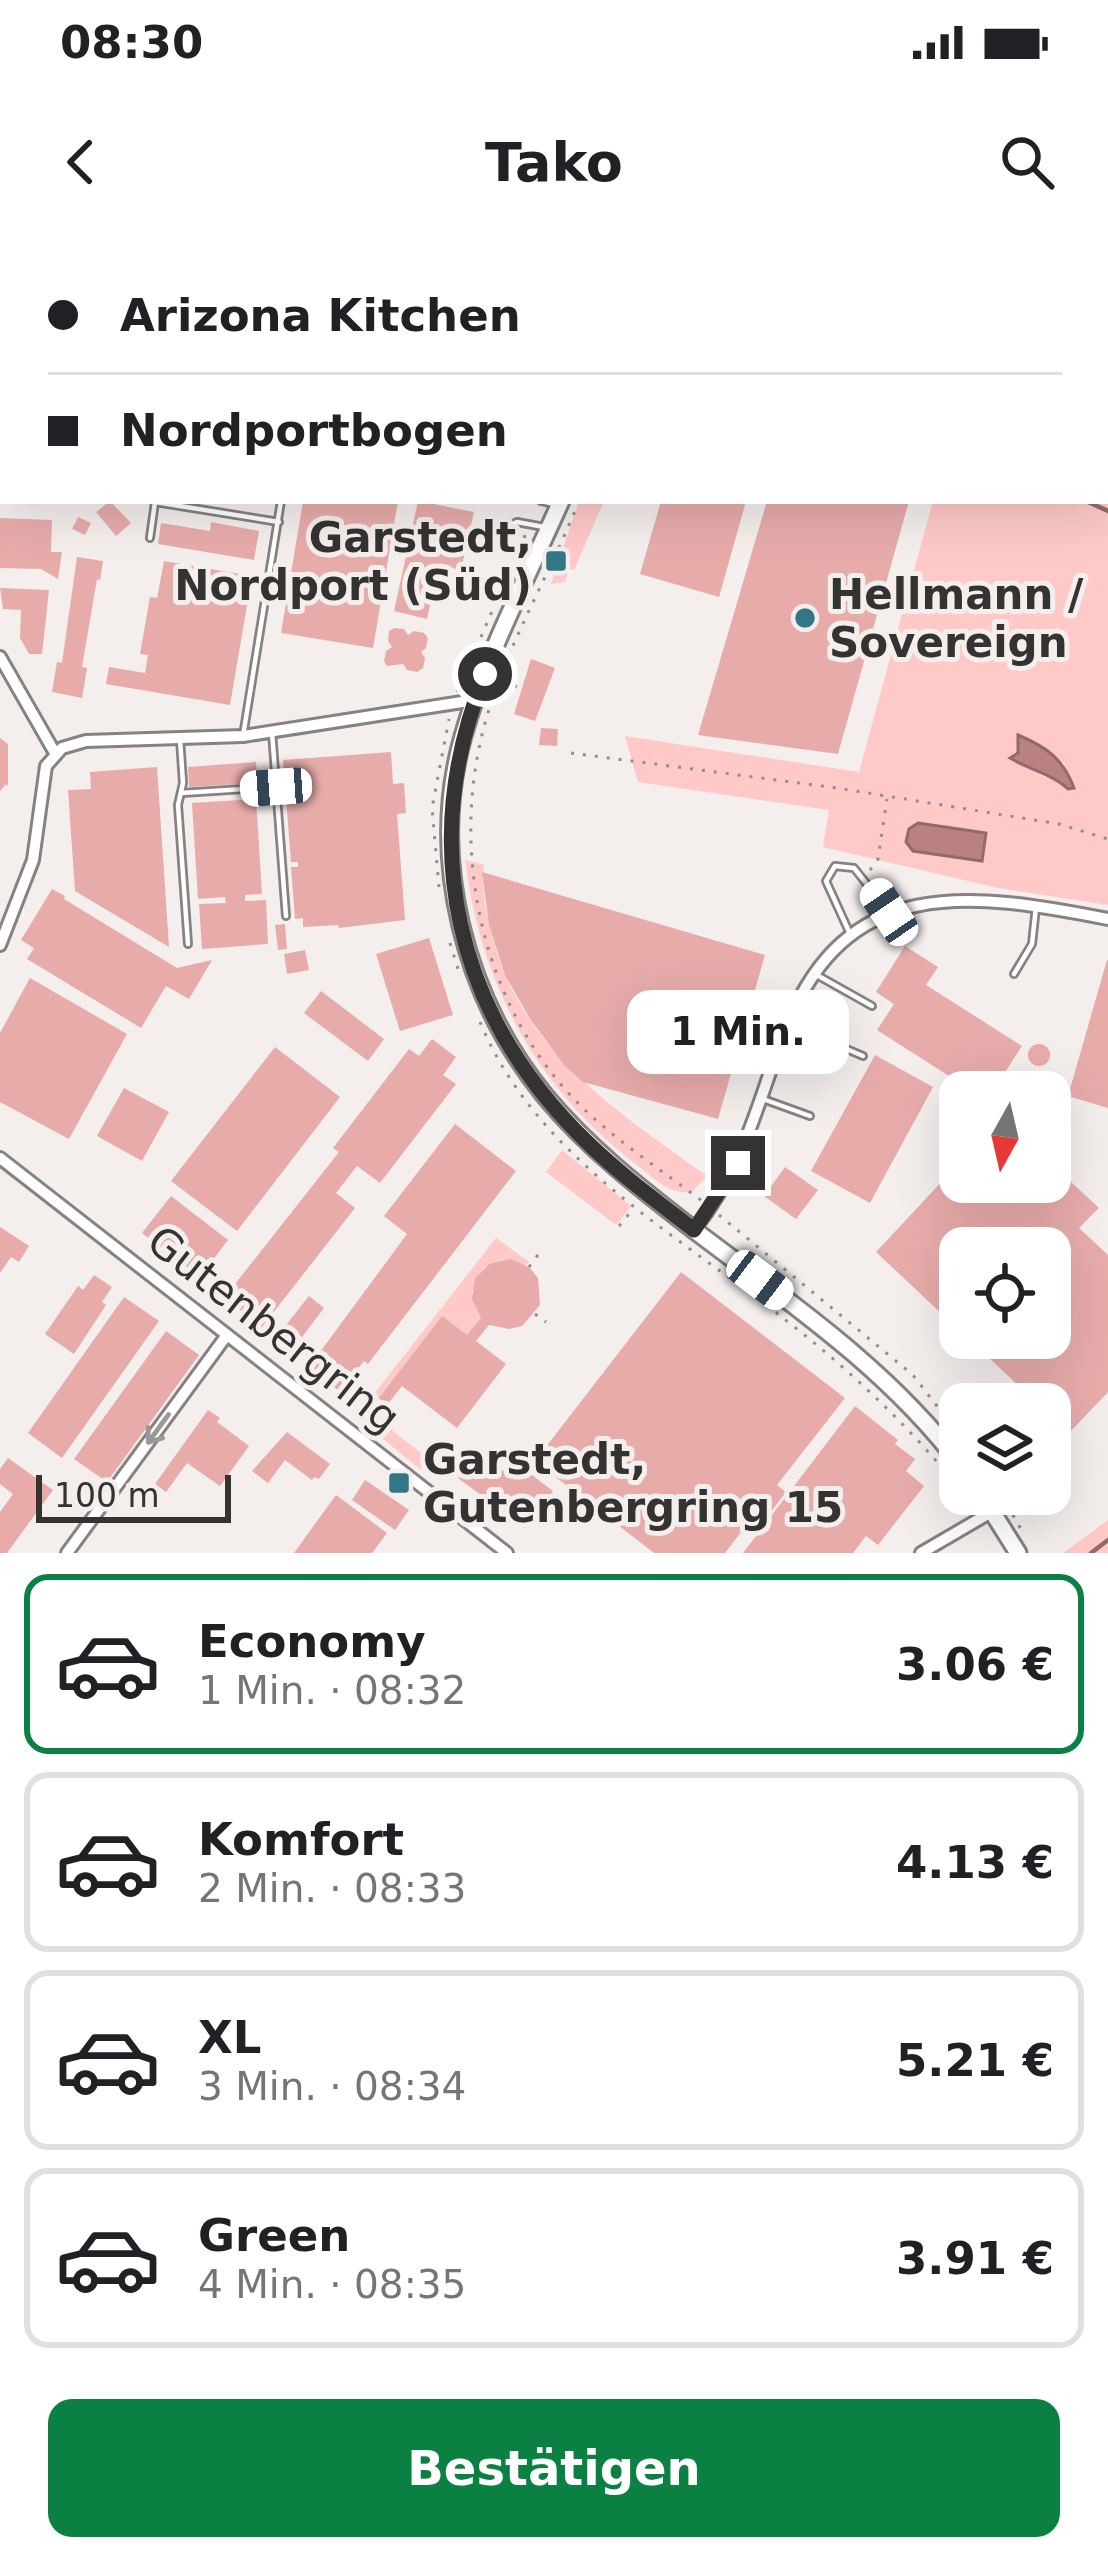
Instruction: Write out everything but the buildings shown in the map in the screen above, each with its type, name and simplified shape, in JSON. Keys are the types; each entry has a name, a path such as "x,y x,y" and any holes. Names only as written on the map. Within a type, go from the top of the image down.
{"main road":[{"path":"560,504 475,700 455,771 448,840 455,906 478,981 509,1044 544,1095 586,1142 881,1377 939,1438"},
{"path":"994,1515 1018,1553"}],"street":[{"path":"0,657 56,753"},
{"path":"0,945 33,860 43,774 56,753 86,741 243,736 475,700"},
{"path":"694,1230 738,1163 796,1001 851,936 889,912 958,900 1108,919"},
{"name":"Gutenbergring","path":"0,1158 508,1553"},
{"path":"67,1553 227,1335"},
{"path":"921,1553 985,1515"}],"lane":[{"path":"150,538 154,504"},
{"path":"173,504 279,521"},
{"path":"243,736 280,504"},
{"path":"500,530 507,524 530,523 549,529"},
{"path":"272,732 286,916"},
{"path":"180,740 188,944"},
{"path":"181,793 276,787"},
{"path":"851,936 826,881 836,866 845,864 865,877 889,912"},
{"path":"1014,974 1032,944 1036,907"},
{"path":"815,974 872,1006"},
{"path":"788,1024 863,1056"},
{"path":"764,1099 810,1116"}],"path":[{"path":"475,700 491,705 578,504"},
{"path":"439,890 432,808 453,700 530,523"},
{"path":"501,682 524,689"},
{"path":"501,682 482,735 469,817 478,911 497,979 532,1044 585,1110 913,1375 939,1409"},
{"path":"571,753 1059,824 1108,839"},
{"path":"865,877 878,859 887,797"},
{"path":"449,936 461,976"},
{"path":"476,1013 491,1049 526,1105 572,1154 868,1387 939,1466"},
{"path":"619,1226 635,1206"},
{"path":"529,1268 540,1252"},
{"path":"535,1314 546,1322"},
{"path":"1013,1515 1023,1533"}],"shaded area":[{"path":"578,504 603,504 574,570 569,569 565,582 551,584"},
{"path":"932,504 1108,504 1108,905 998,888 823,847 829,810 638,782 625,736 859,772","holes":["1018,753 1065,763 1056,776 1045,777 1011,757"]},
{"path":"1018,735 1053,755 1074,788 1010,758 1018,753"},
{"path":"918,823 986,833 982,861 913,851 906,842 909,829"},
{"path":"465,860 484,865 486,912 493,939 526,1014 550,1047 608,1103 707,1176 692,1192 669,1188 637,1165 601,1135 542,1068 519,1030 484,950"},
{"path":"562,1150 631,1206 616,1225 546,1172"},
{"path":"496,1238 529,1262 503,1260 484,1268 472,1292 481,1318 467,1335 442,1317 369,1412 422,1454 421,1470 356,1417"},
{"path":"1108,1520 1108,1553 1063,1553"}],"waterway":[{"path":"1093,504 1108,511"},
{"path":"1091,1553 1108,1540"}],"place":[{"name":"Garstedt, Nordport (Süd)","path":"556,561"},
{"name":"Hellmann / Sovereign","path":"805,618"},
{"name":"Garstedt, Gutenbergring 15","path":"399,1483"}],"route":[{"path":"485,674 462,739 448,840 455,906 478,981 509,1044 544,1095 586,1142 694,1230 738,1163"}]}
